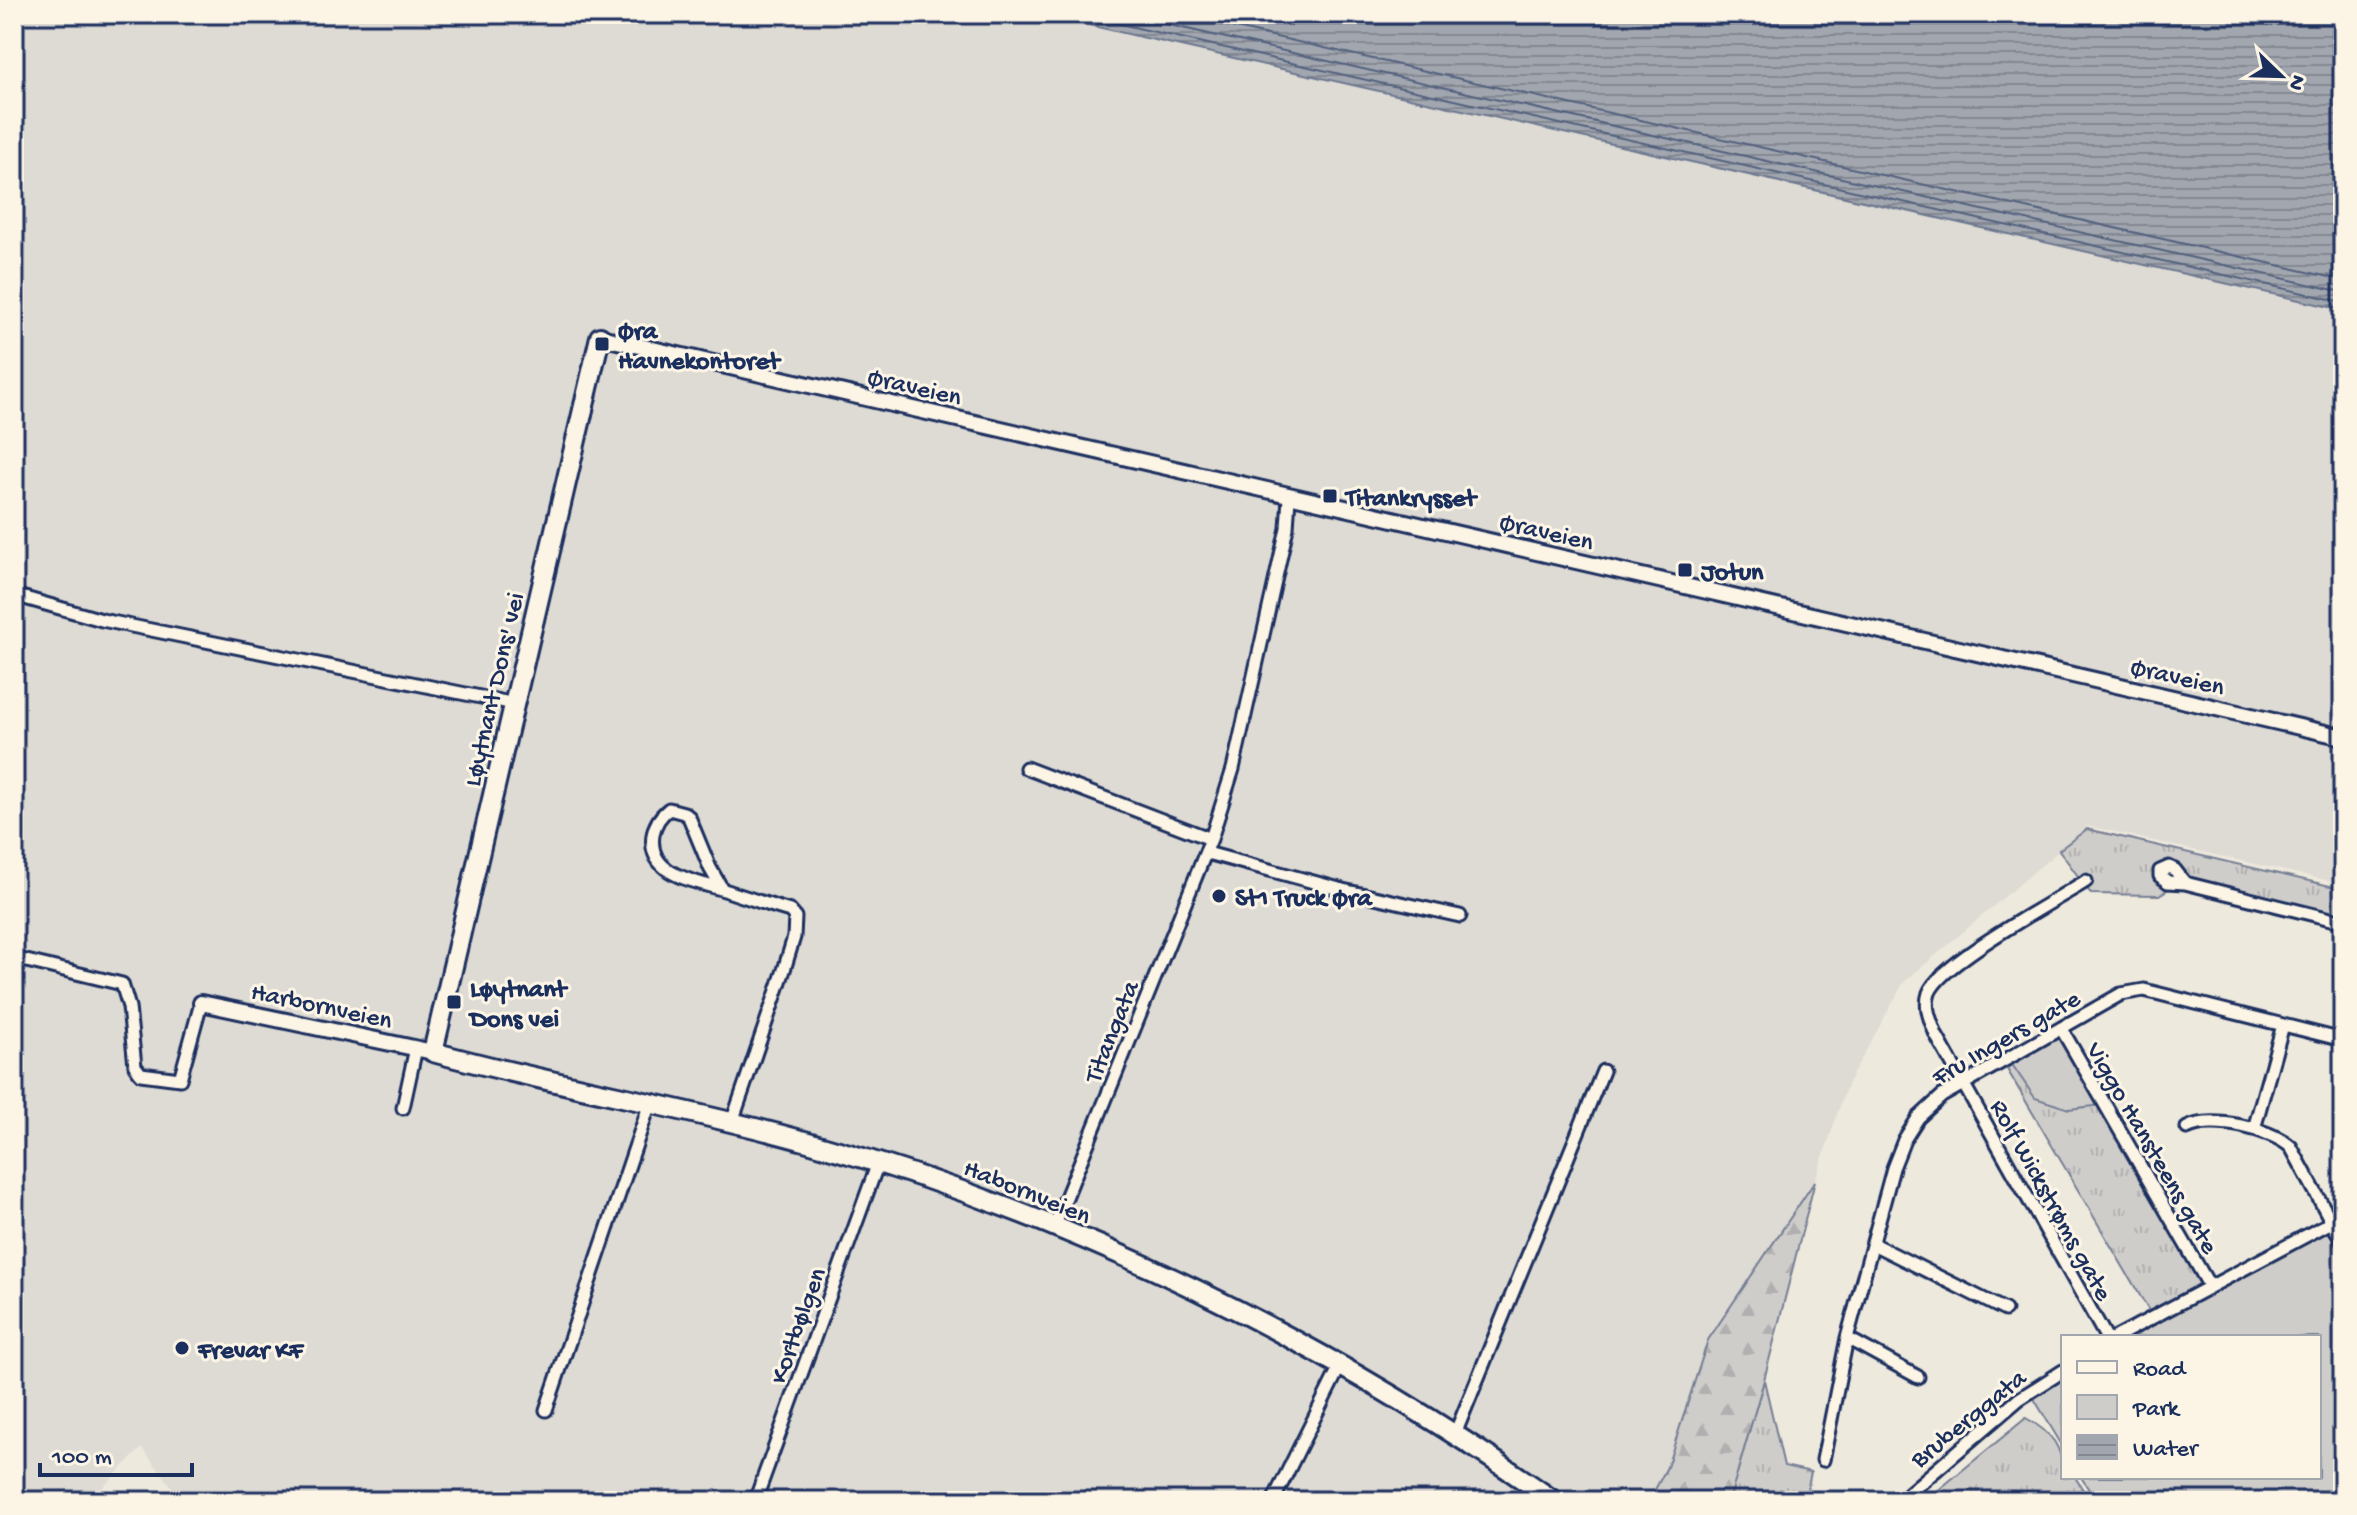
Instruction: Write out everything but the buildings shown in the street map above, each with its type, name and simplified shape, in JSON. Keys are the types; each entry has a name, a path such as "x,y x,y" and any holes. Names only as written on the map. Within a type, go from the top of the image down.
{"highway":[{"name":"Løytnant Dons' vei","path":"425,1050 515,704 600,337"},
{"name":"Habornveien","path":"425,1050 732,1122 878,1163 1054,1227 1258,1321 1455,1434 1554,1501"}],"street":[{"name":"Øraveien","path":"600,337 2343,737"},
{"name":"Titangata","path":"1054,1227 1207,853 1233,769 1246,713 1287,528 1289,497"},
{"path":"14,595 111,622 515,704"},
{"path":"1026,768 1211,839"},
{"path":"722,889 689,817 669,809 657,821 654,831 654,855 664,867 679,877 790,911 795,919 794,937 784,970 732,1122"},
{"path":"1207,853 1343,890 1460,916"},
{"name":"Rolf Wickstrøms gate","path":"2086,881 1943,973 1930,992 1926,1008 1936,1035 1962,1083 2105,1335"},
{"path":"2185,883 2343,922"},
{"path":"14,958 122,984 129,1007 135,1066 141,1074 180,1079 201,1003"},
{"name":"Fru Ingers gate","path":"1823,1460 1847,1338 1893,1168 1904,1140 1918,1118 1942,1096 2121,994 2144,990 2343,1040"},
{"name":"Harbornveien","path":"201,1003 425,1050"},
{"path":"2254,1129 2283,1025"},
{"name":"Viggo Hansteens gate","path":"2061,1028 2210,1287"},
{"path":"403,1108 425,1050"},
{"path":"1455,1434 1603,1071"},
{"path":"546,1410 650,1103"},
{"path":"2187,1128 2216,1122 2281,1138 2291,1147 2337,1219 2343,1243"},
{"name":"Kortbølgen","path":"755,1501 878,1163"},
{"path":"2120,1335 2337,1219"},
{"path":"1873,1244 2005,1310"},
{"path":"1847,1338 1918,1377"},
{"path":"1273,1501 1340,1366"},
{"name":"Bruberggata","path":"1900,1501 2019,1399 2061,1372"}],"shaded area":[{"path":"14,14 1040,14 2343,310 2343,884 2088,826 1904,982 1847,1085 1815,1181 1708,1340 1667,1467 1649,1501 183,1501 142,1448 89,1501 14,1501"}],"green space":[{"path":"2087,829 2343,889 2343,919 2190,881 2171,862 2159,864 2154,875 2158,882 2172,887 2159,895 2091,894 2059,850"},
{"path":"2061,1031 2207,1287 2152,1316 2004,1064"},
{"path":"2059,1036 2103,1105 2069,1109 2035,1098 2011,1063"},
{"path":"1815,1181 1729,1501 1649,1501 1667,1467 1708,1340"},
{"path":"2328,1230 2343,1257 2343,1501 2096,1501 2082,1479 2321,1479 2321,1335 2129,1335"},
{"path":"2061,1378 2061,1444 2033,1397"},
{"path":"1764,1380 1784,1466 1811,1472 1805,1501 1729,1501"},
{"path":"2026,1418 2043,1429 2054,1442 2061,1457 2061,1479 2076,1479 2090,1501 1925,1501"}],"water":[{"path":"1040,14 2343,14 2343,310"}],"place":[{"name":"Øra Havnekontoret","path":"602,344"},
{"name":"Titankrysset","path":"1330,496"},
{"name":"Jotun","path":"1685,570"},
{"name":"St1 Truck Øra","path":"1219,896"},
{"name":"Løytnant Dons vei","path":"454,1002"},
{"name":"Frevar KF","path":"182,1348"}]}
